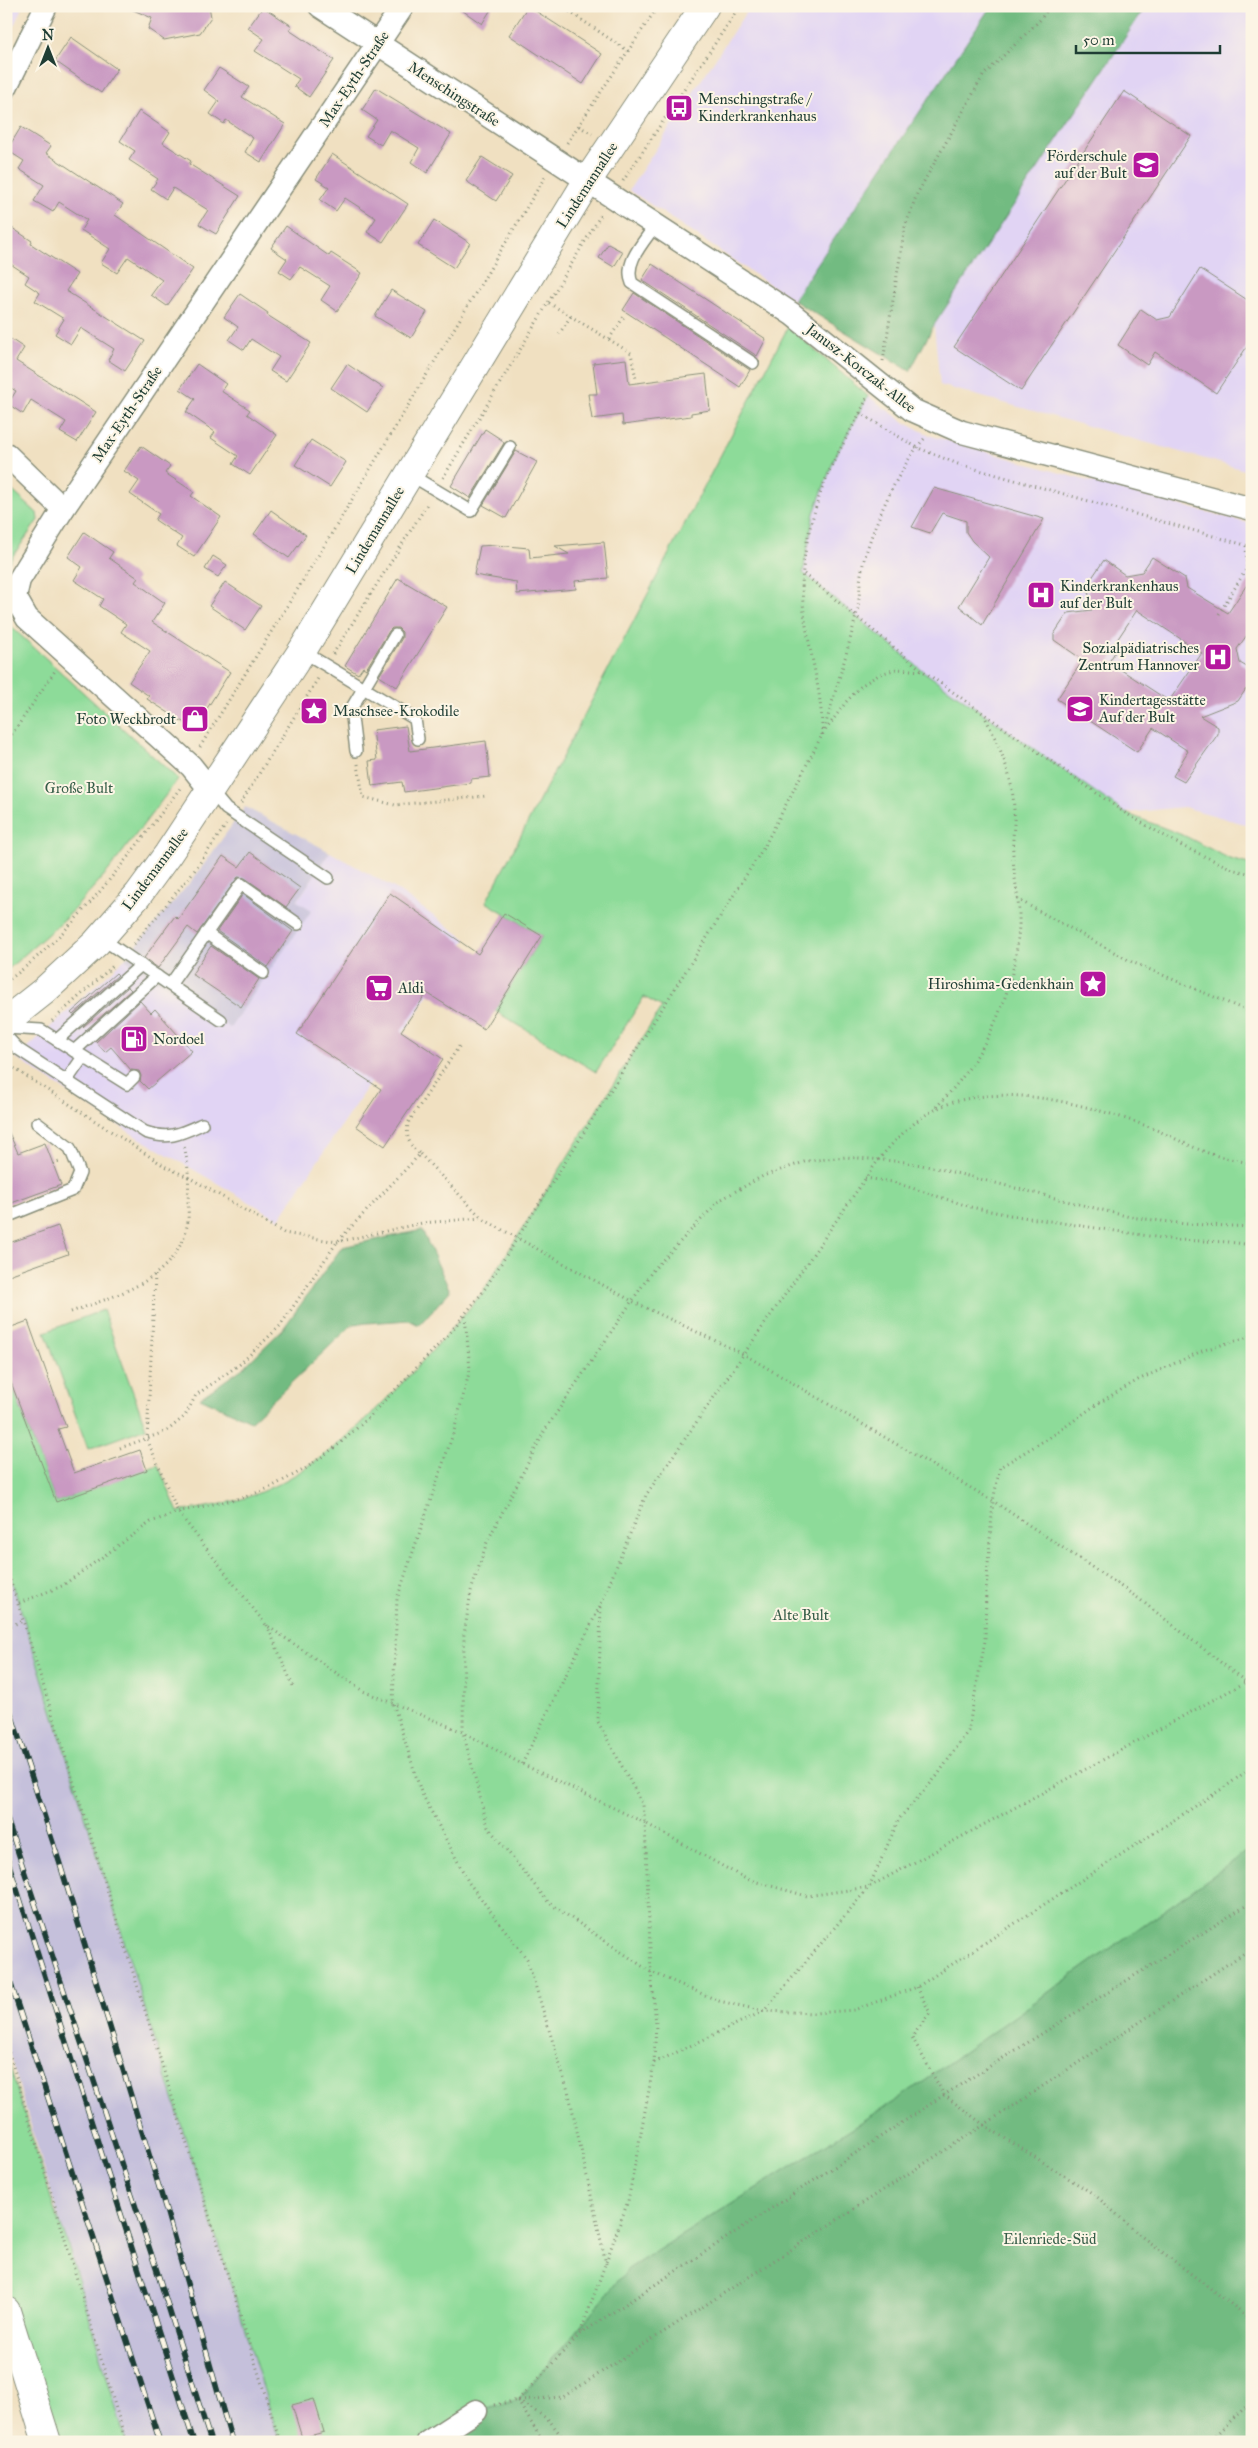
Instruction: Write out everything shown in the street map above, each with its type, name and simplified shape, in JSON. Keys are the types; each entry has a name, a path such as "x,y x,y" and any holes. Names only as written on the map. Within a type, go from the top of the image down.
{"street":[{"path":"6,87 46,6"},
{"name":"Menschingstraße","path":"320,6 377,45 588,180"},
{"name":"Max-Eyth-Straße","path":"211,791 190,766 27,618 15,597 19,580 63,509 403,6"},
{"name":"Lindemannallee","path":"6,1021 44,991 102,938 138,895 211,791 302,651 588,180 705,6"},
{"name":"Janusz-Korczak-Allee","path":"588,180 792,314 912,410 940,424 1101,470 1252,509"},
{"path":"6,454 63,509"},
{"path":"6,2311 47,2442"},
{"path":"428,2442 476,2411"}],"lane":[{"path":"656,224 630,262 628,274 632,283 752,363"},
{"path":"409,474 471,511 510,447"},
{"path":"356,751 350,709 395,635"},
{"path":"302,651 415,719 418,739"},
{"path":"211,791 226,809 328,878"},
{"path":"170,985 241,884 298,924"},
{"path":"206,933 264,973"},
{"path":"102,938 221,1020"},
{"path":"57,1040 141,965"},
{"path":"67,1080 78,1054 157,976"},
{"path":"6,1028 41,1030 127,1084 134,1077"},
{"path":"6,1036 18,1049 145,1132 162,1138 181,1133 202,1124"},
{"path":"6,1217 73,1190 80,1173 70,1148 37,1123"}],"path":[{"path":"561,6 628,51"},
{"path":"6,982 18,973 69,924 116,873 182,786 198,750 326,543 555,159 658,6"},
{"path":"614,196 740,6"},
{"path":"822,735 820,693 807,636 802,600 803,573 814,513 836,457 877,382 886,350 905,227 917,194 983,76 1040,20 1050,6"},
{"path":"549,303 631,352 636,379"},
{"path":"609,339 625,315"},
{"path":"559,334 571,316"},
{"path":"860,413 916,447 973,469 1252,546"},
{"path":"822,735 856,616 861,575 868,544 880,514 916,447 940,424"},
{"path":"1219,614 1247,568 1246,545"},
{"path":"803,573 922,671 1141,823 1182,846 1235,870 1252,874"},
{"path":"6,743 66,654"},
{"path":"19,1603 62,1586 150,1522 178,1512 245,1498 305,1469 338,1445 367,1419 448,1335 482,1293 764,847 822,735 846,702 862,685 880,674 897,669 922,671"},
{"path":"934,1110 955,1089 970,1067 999,1012 1010,982 1016,954 1019,922 1013,852 1014,810 1010,779 1003,752 985,716"},
{"path":"356,751 363,797 395,805 487,796"},
{"path":"1017,899 1132,962 1252,1013"},
{"path":"460,1045 408,1123 407,1134 410,1146 420,1154 481,1218 632,1301 745,1355 993,1501 1138,1598 1246,1682 1252,1690"},
{"path":"6,1063 166,1167 190,1178 284,1233 337,1242 422,1223 481,1218"},
{"path":"522,1764 601,1604 646,1495 745,1355 879,1159 911,1126 934,1110 949,1103 973,1098 1024,1095 1044,1098 1141,1123 1210,1154 1252,1163"},
{"path":"70,1312 131,1289 155,1275 176,1255 187,1226 190,1178 181,1133"},
{"path":"120,1448 167,1432 185,1416 196,1395 240,1364 280,1326 337,1242 420,1154"},
{"path":"1252,1227 1186,1224 1130,1217 936,1168 879,1159 846,1157 807,1160 762,1176 720,1200 654,1270 545,1430 487,1542 471,1591 464,1635 464,1732 488,1827 549,1903 650,1972 719,2001 764,2010 815,2013 854,2010 917,1987 1220,1790 1252,1767"},
{"path":"53,1164 62,1161"},
{"path":"866,1178 892,1182 970,1207 1010,1215 1175,1240 1229,1242 1252,1245"},
{"path":"155,1275 147,1438 178,1512 266,1625 293,1686"},
{"path":"464,1315 470,1369 454,1432 397,1599 393,1703 421,1792 469,1883 527,1959 569,2094 606,2266"},
{"path":"654,2063 764,2010 869,1887 899,1819 937,1776 968,1731 985,1641 986,1591 993,1501 1000,1467 1055,1434 1097,1404 1138,1380 1204,1350 1252,1336"},
{"path":"6,1566 280,2442"},
{"path":"580,2334 628,2201 654,2063 656,2024 650,1972 643,1805 598,1722 601,1604"},
{"path":"6,1627 24,1621"},
{"path":"266,1625 363,1691 464,1732 522,1764 645,1823 746,1879 807,1896 869,1887 1246,1682 1252,1675"},
{"path":"518,2400 580,2334 944,2095 1252,1902"},
{"path":"476,2411 500,2403 518,2400 563,2397 984,2125 1252,1948"},
{"path":"917,1987 930,2013 912,2038 944,2095 984,2125 1095,2195 1141,2236 1252,2320"},
{"path":"6,2043 126,2442"},
{"path":"518,2400 543,2442"},
{"path":"518,2400 549,2420 566,2442"},
{"path":"1208,2442 1252,2401"}],"shaded area":[{"path":"6,6 23,6 6,42"},
{"path":"750,6 991,6 793,300 629,190"},
{"name":"Förderschule auf der Bult","path":"1146,6 1252,6 1252,472 940,385 934,325"},
{"name":"Kinderkrankenhaus auf der Bult","path":"868,396 907,424 932,436 1095,483 1252,524 1252,826 1184,807 1125,813 923,671 803,573 814,513 835,457"},
{"path":"245,807 330,852 297,901 312,910 230,1028 125,959 197,874"},
{"path":"330,852 394,888 466,939 279,1219 137,1137 16,1058 125,959 275,961 311,911 297,901"},
{"path":"6,1566 280,2442 126,2442 6,2043"}],"green space":[{"path":"991,6 1146,6 934,325 910,371 793,300"},
{"name":"Alte Bult","path":"788,327 868,396 835,457 814,513 803,573 923,671 1125,813 1185,836 1230,859 1252,865 1252,1848 898,2099 628,2269 518,2400 476,2411 428,2442 280,2442 6,1562 6,1369 56,1502 158,1465 178,1512 245,1498 268,1489 309,1466 347,1437 381,1404 431,1352 482,1293 662,1007 644,997 596,1072 495,1011 542,936 486,902"},
{"path":"6,485 37,513 38,520 6,566"},
{"name":"Große Bult","path":"6,622 178,779 109,870 67,917 6,971"},
{"path":"422,1230 450,1291 419,1325 409,1320 353,1324 251,1421 200,1398 243,1368 283,1329 342,1247"},
{"path":"103,1310 146,1428 88,1449 45,1332"},
{"name":"Eilenriede-Süd","path":"1252,1848 1252,2442 428,2442 476,2411 518,2400 628,2269 898,2099"},
{"path":"6,2054 55,2211 66,2239 126,2442 49,2442 6,2300"}],"building":[{"path":"124,6 209,6 211,17 200,33 164,40 148,29 152,18"},
{"path":"456,6 493,6 482,24"},
{"path":"528,6 602,54 583,84 509,35"},
{"path":"263,7 292,26 289,30 334,60 309,97 294,86 299,79 255,51 264,39 248,28"},
{"path":"71,37 117,69 101,93 55,61"},
{"path":"219,68 249,87 242,97 285,124 261,162 245,152 253,138 226,120 224,124 210,114 219,101 204,90"},
{"path":"376,88 451,134 427,173 411,162 419,148 390,130 381,145 366,136 377,120 362,110"},
{"path":"1124,91 1191,136 1021,391 954,347"},
{"path":"139,111 170,132 163,143 191,161 189,164 240,196 216,234 199,224 208,210 173,188 166,199 151,189 158,179 129,160 135,151 120,141"},
{"path":"21,127 51,146 46,153 123,204 115,215 193,269 167,306 151,295 162,280 128,257 117,273 101,263 110,249 81,230 87,220 59,202 53,212 34,201 44,185 19,169 24,161 7,150"},
{"path":"332,154 408,204 383,242 367,232 376,218 345,198 336,211 320,200 329,187 316,179"},
{"path":"482,157 512,176 496,201 466,181"},
{"path":"434,220 470,243 454,268 418,245"},
{"path":"6,224 32,241 31,244 77,274 66,291 145,341 125,371 108,360 114,349 81,328 71,344 55,334 64,319 35,301 40,293 25,283 29,276 6,261"},
{"path":"286,226 329,256 331,253 362,273 337,311 321,300 330,286 300,267 291,279 279,271 287,259 271,248"},
{"path":"608,244 623,252 614,267 599,258"},
{"path":"652,264 766,339 757,356 642,280"},
{"path":"1200,269 1252,303 1252,339 1216,393 1155,352 1147,365 1118,345 1141,309 1157,320 1170,317"},
{"path":"391,290 427,312 411,338 375,316"},
{"path":"634,293 750,370 740,387 623,310"},
{"path":"240,294 268,313 267,315 311,343 286,381 270,371 279,357 251,339 244,350 229,340 238,327 224,317"},
{"path":"6,336 24,348 16,361 96,412 77,442 60,432 66,422 31,400 23,414 8,404 16,391 6,385"},
{"path":"626,359 629,384 706,374 710,410 691,413 691,416 623,425 622,415 592,419 588,394 597,394 593,363"},
{"path":"197,364 226,384 221,391 250,410 247,414 277,435 250,475 233,464 238,456 211,438 215,432 186,412 195,399 180,389"},
{"path":"347,364 383,388 367,412 331,388"},
{"path":"485,429 504,443 470,498 451,486"},
{"path":"311,440 346,462 330,487 295,465"},
{"path":"141,446 170,466 165,473 194,492 191,496 221,517 194,557 177,546 182,538 155,520 159,514 130,494 139,481 124,471"},
{"path":"516,451 537,462 506,518 483,505"},
{"path":"934,488 1044,519 982,625 959,606 989,557 972,541 966,532 966,521 942,513 930,533 912,527"},
{"path":"271,510 306,535 289,558 254,534"},
{"path":"84,532 113,552 109,558 138,578 135,582 165,603 152,622 230,672 194,729 147,699 149,696 129,682 150,651 121,632 126,624 99,606 103,599 74,580 82,567 68,557"},
{"path":"604,542 608,578 575,581 576,589 517,594 516,582 474,575 480,546 495,545 529,548 530,558 569,554 555,546"},
{"path":"213,556 227,565 218,577 205,569"},
{"name":"Sozialpädiatrisches Zentrum Hannover","path":"1152,557 1185,578 1187,588 1228,613 1252,577 1252,628 1237,649 1240,663 1252,670 1252,692 1246,689 1238,701 1200,716 1218,727 1218,734 1184,782 1173,776 1188,751 1153,728 1137,752 1057,699 1083,660 1054,640 1054,634 1068,613 1092,610 1087,585 1104,560 1125,575 1142,572","holes":["1137,610 1202,653 1169,701 1109,662 1115,652 1111,649"]},
{"path":"398,578 447,607 397,687 379,676 402,638 402,632 398,628 392,628 389,631 366,669 363,667 358,674 345,666"},
{"path":"225,582 261,606 245,630 209,606"},
{"path":"406,726 410,751 486,741 490,777 471,779 471,783 404,792 402,782 372,786 369,761 377,760 373,730"},
{"path":"250,852 300,888 286,907 245,878 238,877 197,934 188,927 158,968 144,958 175,916 178,919 223,856 239,867"},
{"path":"390,893 478,954 504,913 542,936 484,1029 427,993 401,1031 443,1059 385,1146 356,1126 381,1089 297,1034"},
{"path":"243,894 293,931 268,967 217,931"},
{"path":"211,946 259,979 241,1007 192,974"},
{"path":"116,973 118,975 73,1015 71,1013"},
{"path":"128,987 131,990 86,1030 83,1027"},
{"path":"140,1001 151,1013 155,1009 192,1051 148,1089 140,1081 139,1071 131,1070 111,1047 105,1052 96,1042"},
{"path":"6,1126 18,1153 45,1143 61,1185 6,1205"},
{"path":"58,1226 68,1254 6,1276 6,1244"},
{"path":"28,1321 66,1427 58,1429 74,1473 140,1450 147,1470 56,1502 6,1369 6,1329"},
{"path":"314,2399 324,2432 302,2438 292,2405"}],"railway":[{"path":"6,1698 59,1861 167,2213 232,2442"},
{"path":"6,1816 156,2268 211,2442"},
{"path":"6,1855 194,2442"},
{"path":"6,1969 160,2442"}],"place":[{"name":"Menschingstraße / Kinderkrankenhaus","path":"679,108"},
{"name":"Förderschule auf der Bult","path":"1146,165"},
{"name":"Kinderkrankenhaus auf der Bult","path":"1041,595"},
{"name":"Sozialpädiatrisches Zentrum Hannover","path":"1218,657"},
{"name":"Kindertagesstätte Auf der Bult","path":"1080,709"},
{"name":"Maschsee-Krokodile","path":"314,711"},
{"name":"Foto Weckbrodt","path":"195,719"},
{"name":"Hiroshima-Gedenkhain","path":"1093,984"},
{"name":"Aldi","path":"379,988"},
{"name":"Nordoel","path":"134,1039"}]}
